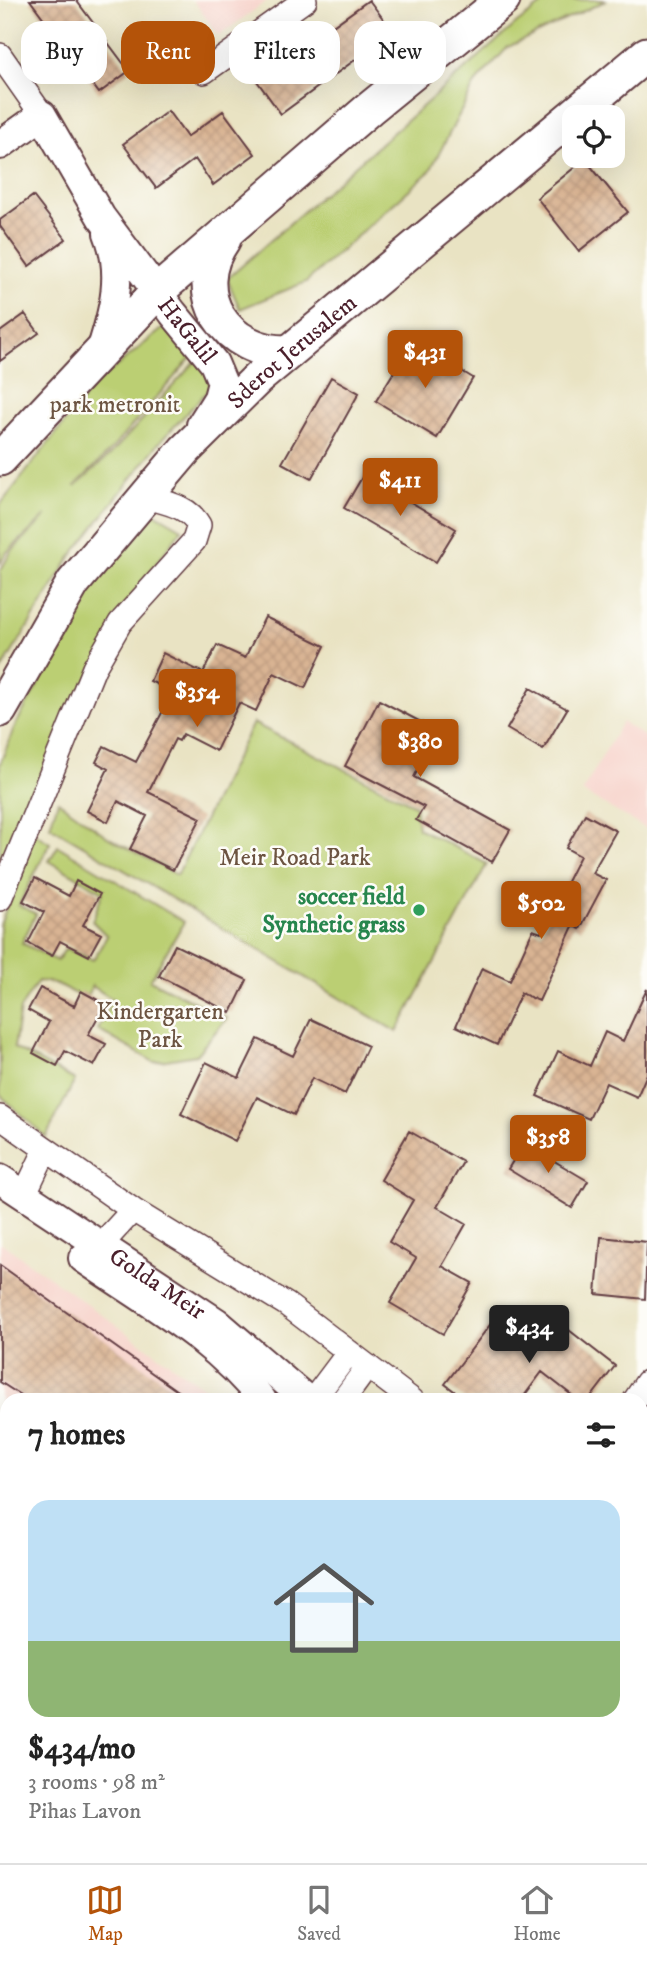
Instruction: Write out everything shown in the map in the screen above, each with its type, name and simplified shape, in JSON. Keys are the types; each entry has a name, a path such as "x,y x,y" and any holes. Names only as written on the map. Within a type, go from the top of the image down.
{"main road":[{"path":"0,459 158,291 369,109 503,0"},
{"name":"Sderot Jerusalem","path":"0,710 73,583 186,450 249,387 289,352 647,54"},
{"path":"231,229 215,251 209,268 211,302 228,329 253,346 270,353 289,352"}],"street":[{"path":"215,64 305,0"},
{"name":"HaGalil","path":"0,55 42,115 101,217 114,247 117,293 101,351"},
{"path":"0,145 42,115"},
{"name":"HaGalil","path":"101,217 214,363 222,382 218,398 186,450"},
{"path":"0,899 94,668 120,623 194,541 199,525 193,514 172,504 147,497"},
{"path":"0,1117 133,1210 286,1304 403,1393"},
{"path":"12,1198 46,1149"},
{"name":"Golda Meir","path":"0,1179 12,1198 200,1338 230,1363 256,1393"},
{"name":"Golda Meir","path":"12,1198 100,1246 216,1322 298,1393"},
{"path":"100,1246 133,1210"},
{"path":"318,1393 349,1352"},
{"path":"348,1393 368,1366"}],"shaded area":[{"path":"193,0 268,0 239,21 229,21 229,29 219,36 215,30 215,21 208,21"},
{"path":"622,722 647,738 647,829 582,792"},
{"path":"0,1242 211,1393 0,1393"}],"green space":[{"path":"548,0 607,0 508,47 476,82 430,171 306,282 240,309 227,279 517,23"},
{"name":"park metronit","path":"172,321 197,351 109,452 74,487 110,455 200,356 213,385 158,444 72,555 0,672 0,571 11,552 47,515 6,553 0,564 0,505 95,384"},
{"path":"151,511 182,529 123,608 0,884 0,764 15,726 91,589"},
{"name":"Meir Road Park","path":"253,723 415,805 418,828 487,864 397,1032 50,826 58,801 109,838 177,875"},
{"name":"Kindergarten Park","path":"34,833 50,843 19,905 36,914 22,943 57,961 66,948 93,960 107,936 92,921 103,892 49,861 58,846 184,922 150,980 227,1018 196,1055 154,1062 98,1030 112,999 92,986 85,999 54,983 38,981 20,1009 14,1048 75,1080 46,1137 0,1095 0,925"}],"building":[{"path":"30,0 76,0 92,21 46,21"},
{"path":"369,0 385,21 354,21 354,61 340,71 340,21"},
{"path":"107,42 121,60 121,77 99,93 92,84 107,84"},
{"path":"259,84 322,84 281,114"},
{"path":"168,111 187,137 223,111 255,154 213,185 195,159 156,188 123,144"},
{"path":"574,168 592,168 628,212 579,251 537,198"},
{"path":"33,196 66,239 29,266 0,226 0,220"},
{"path":"25,314 39,333 0,361 0,332"},
{"path":"413,341 473,378 437,438 376,401"},
{"path":"331,377 359,393 311,479 282,463"},
{"path":"364,474 456,529 436,562 344,508"},
{"path":"265,617 325,646 305,688 274,673 256,711 239,703 216,751 183,734 179,741 175,739 148,792 201,818 173,870 130,849 147,816 118,801 108,822 87,811 108,769 96,762 104,746 136,762 173,692 150,681 163,653 203,673 217,645 245,658"},
{"path":"530,688 567,709 543,750 507,729"},
{"path":"379,700 438,731 414,777 510,830 492,862 416,820 424,807 345,766"},
{"path":"585,814 616,831 592,873 606,880 580,929 573,926 539,1001 521,993 497,1045 456,1026 482,968 510,981 533,930 541,933 580,856 566,848"},
{"path":"35,878 69,896 76,881 100,894 83,925 101,934 89,956 60,941 52,956 28,943 44,912 23,901"},
{"path":"175,945 247,980 231,1013 159,976"},
{"path":"40,988 74,1006 81,991 105,1004 88,1035 106,1044 94,1066 65,1051 57,1066 33,1053 49,1022 28,1010"},
{"path":"647,989 647,1074 637,1097 606,1083 589,1119 537,1096 558,1051 590,1066 605,1032 623,1041"},
{"path":"311,1019 368,1046 345,1094 312,1078 294,1115 257,1097 235,1141 181,1114 206,1062 239,1078 258,1039 293,1056"},
{"path":"409,1131 463,1162 437,1207 466,1224 442,1266 472,1283 443,1334 390,1303 416,1258 389,1242 413,1200 381,1180"},
{"path":"524,1143 588,1181 572,1208 508,1169"},
{"path":"601,1237 647,1242 645,1299 596,1294"},
{"path":"0,1265 180,1393 17,1393 0,1382"},
{"path":"551,1316 615,1366 594,1393 569,1393 542,1372 526,1393 457,1393 445,1384 493,1321 526,1347"}],"place":[{"name":"soccer field Synthetic grass","path":"419,910"}]}
